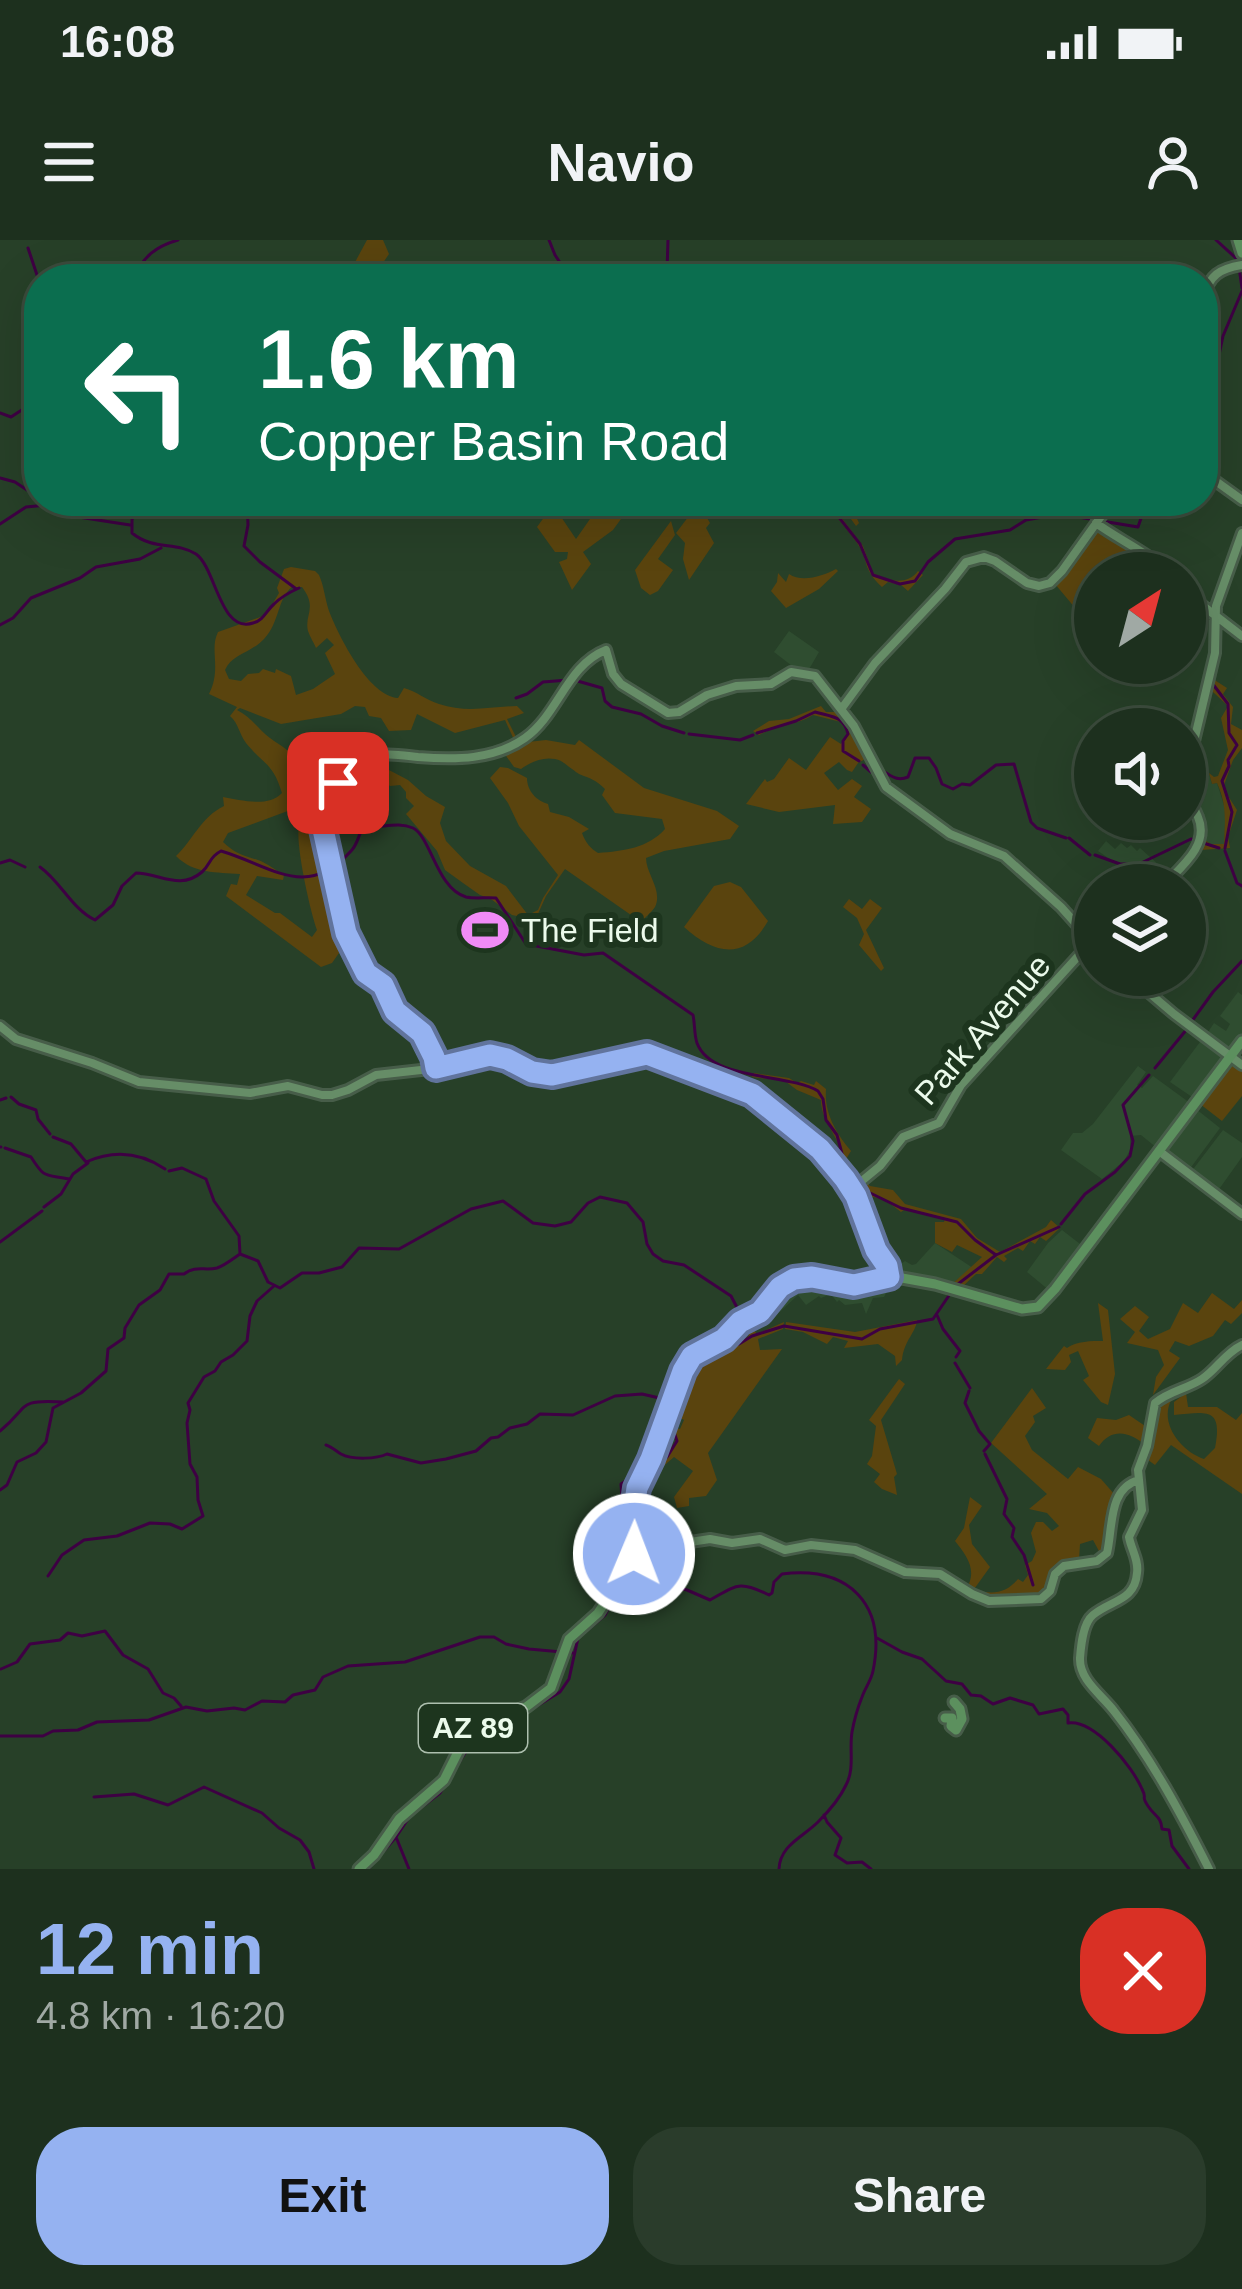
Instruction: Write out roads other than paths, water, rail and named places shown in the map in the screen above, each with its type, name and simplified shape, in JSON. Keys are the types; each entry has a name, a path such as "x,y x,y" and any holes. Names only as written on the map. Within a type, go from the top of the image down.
{"main road":[{"path":"1238,240 1242,253"},
{"name":"AZ 89","path":"359,1869 403,1816 444,1780 470,1730 526,1707 550,1688 569,1639 598,1613 629,1567 637,1544 637,1488 692,1356 760,1312 780,1287 794,1279 812,1277 854,1285 889,1277 935,1283 1034,1310 1055,1289 1242,1041"},
{"path":"945,1718 952,1718 956,1730 962,1719 957,1705"}],"street":[{"path":"842,708 875,663 966,562 990,558 1028,583 1045,585 1058,576 1102,516"},
{"path":"1096,524 1140,552"},
{"path":"1181,864 1200,841 1201,824 1186,794 1185,779 1214,659 1219,595 1242,532"},
{"path":"1206,608 1242,636"},
{"path":"436,1068 420,1030 400,1016 383,985 366,973 346,933 320,816 338,783 365,759 387,754 470,758 517,742 533,730 591,658 606,650 621,684 663,712 679,712 706,696 740,685 771,684 791,672 810,673 842,708 886,787 950,834 1004,856 1074,922"},
{"name":"Park Avenue","path":"852,1189 880,1166 902,1137 939,1123 961,1085 1074,964"},
{"path":"1153,996 1242,1065"},
{"path":"0,1026 16,1039 153,1084 250,1093 294,1086 332,1095 376,1075 490,1055 552,1075 634,1055 655,1056 756,1096 825,1154 852,1189 889,1277"},
{"path":"1159,1151 1242,1214"},
{"path":"1209,1869 1169,1793 1079,1663 1090,1617 1127,1596 1135,1582 1138,1565 1129,1541 1142,1510 1138,1466 1155,1402 1203,1378 1242,1345"},
{"path":"637,1544 760,1539 778,1550 812,1545 843,1548 905,1573 933,1572 979,1598 1041,1599 1064,1566 1097,1561 1107,1553 1119,1493 1138,1480"}],"waterway":[{"path":"143,264 157,249 178,240"},
{"path":"549,240 561,264"},
{"path":"667,264 668,240"},
{"path":"1216,240 1238,260 1242,288"},
{"path":"28,248 33,264"},
{"path":"1218,356 1242,291"},
{"path":"0,413 11,417 24,409"},
{"path":"0,478 24,488"},
{"path":"0,524 24,508"},
{"path":"72,516 130,525"},
{"path":"133,516 132,533 196,554 226,610 242,624 260,620 299,588"},
{"path":"248,516 244,546 295,588"},
{"path":"838,516 860,544 873,575 900,584 915,581 928,562 955,539 1010,530 1026,520 1049,516"},
{"path":"1072,516 1138,527 1142,516"},
{"path":"0,625 31,598 96,567 140,559 161,548"},
{"path":"516,698 543,682 568,680"},
{"path":"574,680 602,688 612,707 684,733"},
{"path":"1212,683 1228,704 1229,733 1237,745 1222,781 1232,812 1225,848"},
{"path":"757,733 815,712 832,716 848,734 843,751 859,761"},
{"path":"689,734 740,740 753,735"},
{"path":"881,770 904,778 915,758 929,758 942,784 953,789 960,785"},
{"path":"962,784 970,785 996,765 1014,764 1031,822 1066,838"},
{"path":"863,765 873,771"},
{"path":"40,867 95,920 113,905 122,886 136,873 186,880 202,872 221,851 304,877 335,866 353,848 364,826 413,828 448,884 466,897 496,898 526,944 584,955 603,953 693,1015 697,1043 718,1064 818,1091 854,1181"},
{"path":"1069,838 1090,855"},
{"path":"1095,855 1120,864 1139,864 1191,839 1219,848"},
{"path":"1225,851 1242,886"},
{"path":"0,863 10,860 25,867"},
{"path":"1192,1021 1242,961"},
{"path":"1155,1068 1187,1029"},
{"path":"1061,1224 1085,1194 1130,1156 1133,1141 1123,1105 1149,1075"},
{"path":"11,1097 36,1110 50,1134"},
{"path":"0,1100 6,1098"},
{"path":"53,1137 71,1144 86,1162 126,1155 165,1169"},
{"path":"5,1148 31,1157 46,1174 69,1179"},
{"path":"44,1207 88,1163"},
{"path":"169,1171 182,1168 206,1179 214,1201 239,1236 240,1254 258,1261 268,1282 280,1288 302,1273 342,1267 359,1248 399,1249 471,1209 503,1201 533,1223 555,1226 571,1222 600,1197 627,1203 643,1222 653,1254 684,1265 731,1296 742,1317"},
{"path":"860,1188 901,1208 957,1222 996,1255"},
{"path":"0,1242 42,1211"},
{"path":"958,1284 996,1255 1059,1227"},
{"path":"0,1490 17,1462 46,1442 53,1408 81,1393 106,1371 108,1349 124,1338 139,1305 160,1290 169,1274 217,1268 240,1254"},
{"path":"48,1576 62,1555 84,1540 117,1536 150,1523 182,1529 203,1516 197,1477 190,1464 188,1403 204,1377 247,1341 257,1301 274,1286"},
{"path":"651,1467 667,1457 677,1441 674,1432 680,1402 692,1369 709,1350 784,1326 862,1339 880,1329 933,1319 950,1294"},
{"path":"937,1315 960,1351 956,1357"},
{"path":"955,1363 970,1388"},
{"path":"969,1391 965,1403 990,1444 984,1451"},
{"path":"326,1445 351,1457 387,1454 421,1463 476,1451 491,1438 540,1414 573,1415 615,1396 642,1394 668,1400"},
{"path":"0,1431 25,1406 63,1402"},
{"path":"985,1454 1007,1499 1004,1514 1014,1528 1012,1537 1024,1555 1033,1585"},
{"path":"630,1517 621,1484 642,1470"},
{"path":"628,1575 640,1553 641,1528"},
{"path":"637,1565 650,1581 710,1600 738,1586 769,1595 782,1574 826,1576 858,1594 868,1608 876,1647 872,1675 853,1728 849,1779 826,1814 788,1848 779,1869"},
{"path":"368,1869 410,1816 440,1793 475,1737 560,1692 569,1679 578,1638 605,1615 614,1598"},
{"path":"1,1669 17,1662 30,1644 60,1640 68,1633 82,1636 105,1631 123,1655 148,1669 163,1693 181,1706"},
{"path":"0,1736 43,1736 97,1722 149,1720 186,1707 245,1710 262,1701 285,1702 315,1690 323,1677 348,1666 405,1662 480,1637 573,1653"},
{"path":"877,1638 922,1659 971,1695 993,1704 1010,1698 1033,1705 1039,1714 1063,1709 1068,1723 1100,1736 1130,1768 1189,1869"},
{"path":"94,1797 134,1794 168,1805 204,1787 262,1813 300,1840 314,1869"},
{"path":"824,1815 841,1838 835,1855 871,1869"},
{"path":"396,1837 409,1869"}],"place":[{"name":"The Field","path":"485,930"}]}
